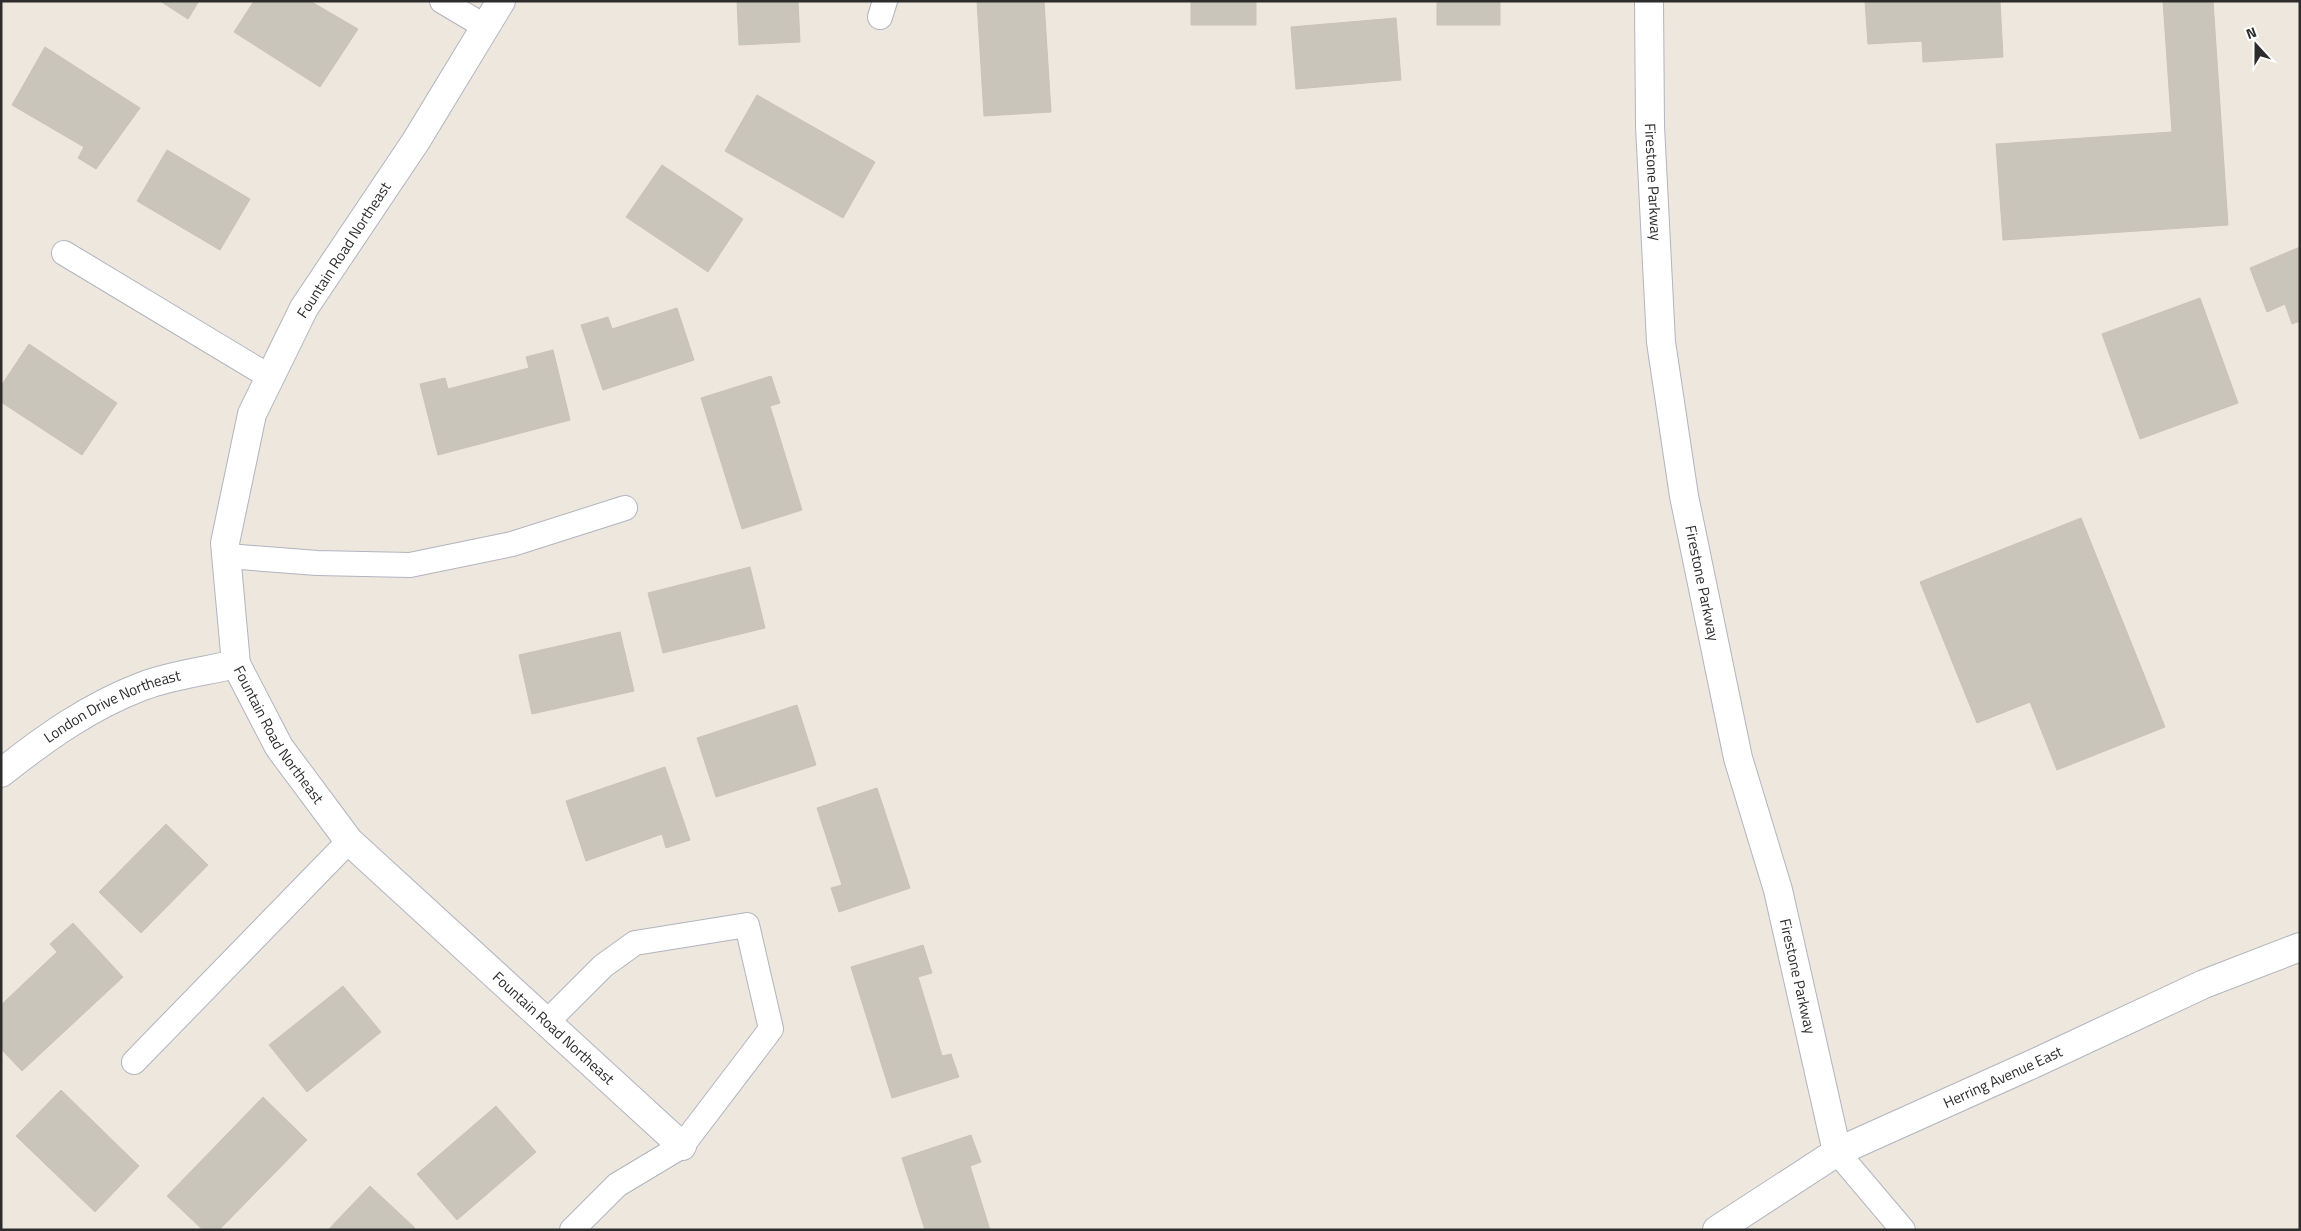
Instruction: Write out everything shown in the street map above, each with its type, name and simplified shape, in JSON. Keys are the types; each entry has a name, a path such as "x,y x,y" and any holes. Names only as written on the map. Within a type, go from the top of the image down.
{"street":[{"name":"Fountain Road Northeast","path":"501,1 484,26 416,141 304,308 252,414 225,543 236,664 279,747 349,841 682,1146"},
{"name":"Firestone Parkway","path":"1650,1 1650,126 1661,342 1684,496 1738,758 1778,890 1837,1152"},
{"name":"London Drive Northeast","path":"1,773 49,735 104,703 145,685 236,664"},
{"name":"Herring Avenue East","path":"1717,1230 1837,1152 2204,984 2300,946"}],"lane":[{"path":"442,1 484,26"},
{"path":"64,253 270,376"},
{"path":"227,556 317,563 410,565 512,544 625,508"},
{"path":"134,1062 349,841"},
{"path":"547,1022 603,966 635,943 747,925 771,1029 682,1146 617,1185 572,1230"},
{"path":"1837,1152 1903,1230"}],"building":[{"path":"160,1 199,1 188,19"},
{"path":"254,1 310,1 358,29 320,87 234,32"},
{"path":"737,1 798,1 800,42 739,45"},
{"path":"977,1 1044,1 1051,112 984,116"},
{"path":"1191,1 1256,1 1256,25 1191,25"},
{"path":"1437,1 1500,1 1500,25 1437,25"},
{"path":"1865,1 2000,1 2003,57 1923,62 1922,41 1868,44"},
{"path":"2163,1 2213,1 2228,225 2003,240 1996,144 2172,132"},
{"path":"1396,18 1401,80 1296,89 1291,27"},
{"path":"45,47 140,108 96,169 78,158 84,147 12,105"},
{"path":"757,95 875,162 843,218 725,151"},
{"path":"167,150 250,199 220,250 137,201"},
{"path":"662,165 743,219 708,272 626,217"},
{"path":"2300,247 2300,321 2292,324 2285,304 2267,312 2250,268"},
{"path":"2200,298 2238,403 2140,439 2102,334"},
{"path":"677,308 694,360 603,390 581,325 608,317 612,329"},
{"path":"29,344 117,403 82,455 1,402 1,386"},
{"path":"553,350 570,420 438,455 420,384 445,378 448,389 529,368 526,357"},
{"path":"771,376 780,403 770,406 802,510 742,529 701,398"},
{"path":"2081,518 2165,727 2057,770 2030,702 1977,723 1920,582"},
{"path":"750,567 765,628 663,653 648,593"},
{"path":"620,632 634,691 532,714 519,655"},
{"path":"797,705 816,765 716,797 697,738"},
{"path":"665,767 690,840 666,848 662,834 586,861 566,801"},
{"path":"877,788 910,888 839,912 831,888 842,885 817,808"},
{"path":"166,824 208,865 141,933 99,892"},
{"path":"73,923 123,977 22,1071 1,1049 1,1005 57,952 50,944"},
{"path":"923,945 932,973 918,977 942,1056 951,1054 959,1077 892,1098 851,967"},
{"path":"343,986 381,1032 307,1092 269,1045"},
{"path":"61,1090 139,1166 95,1212 16,1136"},
{"path":"263,1097 307,1140 219,1230 203,1230 167,1196"},
{"path":"496,1106 536,1152 457,1220 417,1174"},
{"path":"971,1135 981,1162 970,1166 990,1230 925,1230 902,1158"},
{"path":"370,1186 415,1228 414,1230 328,1230"}]}
